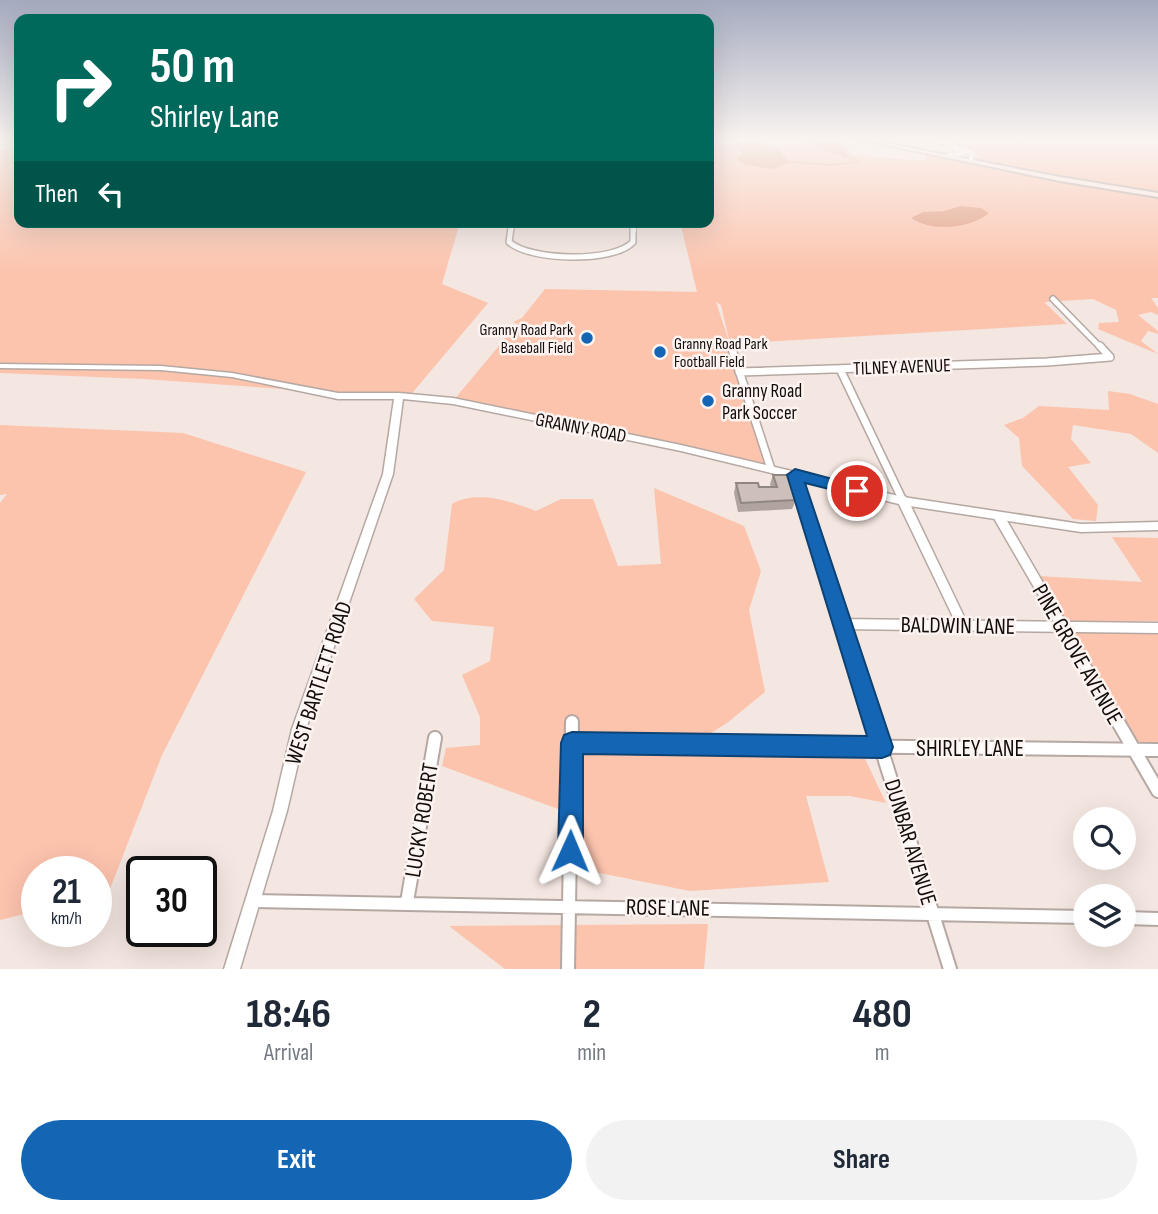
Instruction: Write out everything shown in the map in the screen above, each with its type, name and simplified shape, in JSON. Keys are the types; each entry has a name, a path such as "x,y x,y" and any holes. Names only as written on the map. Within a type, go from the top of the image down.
{"main road":[{"path":"1092,184 1158,195"}],"street":[{"path":"511,228 509,242 515,248 534,254 605,255 623,251 634,241 633,228"},
{"name":"TILNEY AVENUE","path":"739,372 1066,360 1110,356 1053,299"},
{"path":"730,344 771,469"},
{"name":"GRANNY ROAD","path":"0,366 161,368 232,375 338,396 399,396 453,401 771,469 903,501 1081,528 1158,526"},
{"path":"840,369 962,624"},
{"name":"WEST BARTLETT ROAD","path":"232,969 280,811 299,729 387,474 399,396"},
{"name":"DUNBAR AVENUE","path":"795,475 950,969"},
{"name":"PINE GROVE AVENUE","path":"999,517 1158,791"},
{"name":"BALDWIN LANE","path":"841,624 1158,628"},
{"path":"568,969 572,722"},
{"name":"LUCKY ROBERT","path":"407,902 435,738"},
{"name":"SHIRLEY LANE","path":"572,743 1158,750"},
{"name":"ROSE LANE","path":"252,901 1073,917"},
{"path":"1136,918 1158,919"}],"shaded area":[{"path":"0,184 14,184 14,228 458,228 442,284 488,303 408,398 144,379 0,373"},
{"path":"714,184 1158,184 1158,298 1151,298 1158,308 1158,315 1151,312 1138,315 1158,331 1158,334 1148,331 1141,341 1158,354 1098,329 1099,323 1119,322 1116,310 1093,299 1044,302 1067,324 730,344 721,305 716,302 771,469 453,401 517,324 513,322 522,318 545,289 697,292 681,228 714,228"},
{"path":"961,206 981,208 989,213 972,223 950,227 929,225 911,218 923,212 944,211"},
{"path":"1108,391 1130,394 1158,404 1158,453 1131,434 1073,425 1071,439 1091,463 1068,467 1098,505 1096,521 1073,519 1022,466 1019,438 1004,425 1023,418 1039,406 1109,410"},
{"path":"0,425 183,433 306,472 162,755 112,884 112,856 21,856 21,915 0,920 0,503 7,494 0,495"},
{"path":"654,488 744,526 761,571 749,610 765,692 727,723 677,754 865,759 886,803 850,796 806,796 829,882 690,891 579,869 558,809 442,766 446,748 480,745 480,717 462,675 490,661 494,627 432,621 414,599 444,570 452,504 483,497 536,511 561,499 593,499 618,566 661,564"},
{"path":"1112,537 1158,538 1158,621 1066,621 1038,576 1142,582"},
{"path":"1069,631 1158,633 1158,743 1137,742"},
{"path":"708,924 704,969 505,969 449,926"}],"building":[{"path":"773,475 788,475 796,500 741,503 736,483 758,483 759,487 777,487"}],"place":[{"name":"Granny Road Park Baseball Field","path":"587,338"},
{"name":"Granny Road Park Football Field","path":"660,352"},
{"name":"Granny Road Park Soccer","path":"708,401"}],"route":[{"path":"570,851 572,743 882,747 795,475 857,491"}]}
